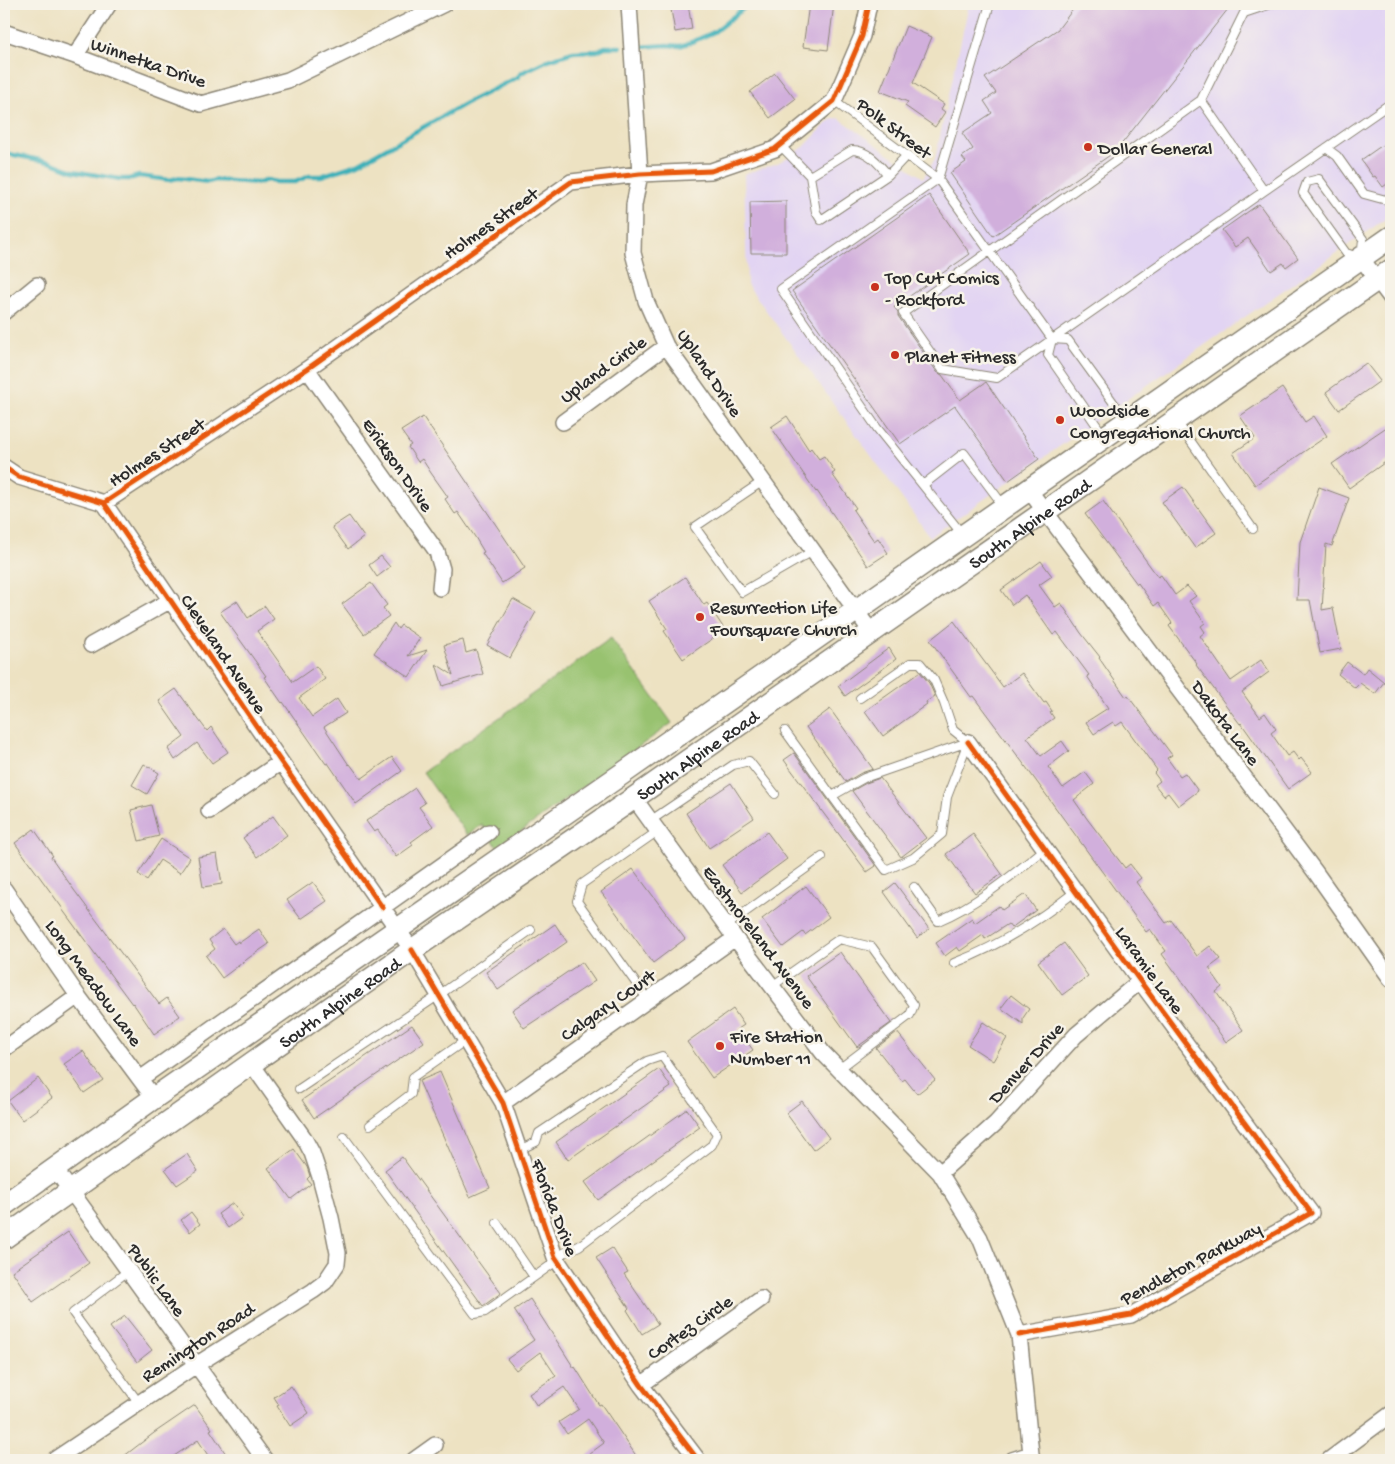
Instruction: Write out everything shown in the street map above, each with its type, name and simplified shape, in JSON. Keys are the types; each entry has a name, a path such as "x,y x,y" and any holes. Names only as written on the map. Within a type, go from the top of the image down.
{"main road":[{"name":"South Alpine Road","path":"4,1205 154,1098 1391,237"},
{"name":"South Alpine Road","path":"4,1238 412,950 872,633 1384,275"}],"street":[{"path":"75,56 109,4"},
{"name":"Winnetka Drive","path":"4,32 75,56 201,104 288,80 444,4"},
{"name":"Upland Drive","path":"629,4 640,174 634,205 632,253 646,301 666,346 872,633"},
{"name":"Holmes Street","path":"104,503 308,369 571,182 640,174 711,171 775,149 834,101 862,36 869,4"},
{"path":"1361,258 1384,275 1391,298"},
{"path":"4,312 38,285"},
{"name":"Upland Circle","path":"562,422 666,346"},
{"name":"Erickson Drive","path":"308,369 437,552 442,569 440,588"},
{"path":"4,467 19,477 104,503"},
{"name":"Dakota Lane","path":"1029,490 1316,873 1391,979"},
{"name":"Cleveland Avenue","path":"104,503 280,762 412,950"},
{"name":"Cleveland Avenue","path":"91,645 171,600"},
{"name":"Laramie Lane","path":"968,742 1311,1212"},
{"path":"209,811 280,762"},
{"name":"Eastmoreland Avenue","path":"634,798 730,932 823,1053 940,1173 980,1238 1019,1335 1032,1457"},
{"path":"140,1079 489,832"},
{"name":"Long Meadow Lane","path":"4,889 78,996 154,1098"},
{"name":"Calgary Court","path":"503,1103 648,1000 730,932"},
{"name":"Florida Drive","path":"412,950 503,1103 557,1258 640,1385 698,1460"},
{"name":"Denver Drive","path":"940,1173 996,1123 1076,1035 1140,980"},
{"path":"4,1049 78,996"},
{"name":"Remington Road","path":"54,1460 196,1365 313,1291 325,1282 337,1264 336,1240 312,1153 304,1138 252,1063"},
{"name":"Public Lane","path":"55,1169 264,1460"},
{"name":"Pendleton Parkway","path":"1019,1335 1132,1315 1311,1212"},
{"name":"Cortez Circle","path":"640,1385 761,1299"},
{"path":"1329,1460 1391,1414"},
{"path":"414,1460 435,1445"},
{"path":"1012,1460 1032,1457"}],"lane":[{"path":"963,536 877,428 781,289 938,179 990,4"},
{"path":"1271,4 1244,13 1201,100 903,313 942,369 997,378 1391,103"},
{"path":"1201,100 1264,190"},
{"name":"Polk Street","path":"834,101 938,179 1052,339"},
{"path":"780,145 810,176 816,212 821,220 888,175 906,156"},
{"path":"1326,148 1337,156 1364,194 1386,200 1391,196"},
{"path":"810,176 852,150 858,150 875,160 888,175"},
{"path":"1297,168 1307,182"},
{"path":"1319,179 1363,239 1361,258 1346,254 1303,193 1307,182 1319,179"},
{"path":"1052,339 1068,340 1128,421"},
{"path":"1052,339 1048,355 1105,437"},
{"path":"1176,420 1252,529"},
{"path":"923,485 964,453 1004,507"},
{"path":"763,481 695,527 742,592 813,551"},
{"path":"860,698 910,662 920,663 934,680 944,702 953,730 968,742"},
{"path":"785,730 886,870 913,858 942,834 947,797 968,742"},
{"path":"832,796 864,778 968,742"},
{"path":"648,1000 577,901 582,884 733,765 749,761 775,794"},
{"path":"914,887 938,921 988,894 1045,849"},
{"path":"730,932 822,856"},
{"path":"954,963 975,955 1024,928 1050,912 1076,891"},
{"path":"299,1090 531,930"},
{"path":"772,986 839,939 872,947 914,1005 910,1016 839,1069"},
{"path":"370,1125 411,1094 413,1077 466,1040"},
{"path":"344,1137 475,1314 485,1312 557,1258 579,1246 712,1146 716,1134 662,1056 646,1061 539,1134 536,1142 519,1150"},
{"path":"496,1223 534,1277"},
{"path":"128,1271 73,1313 139,1403"}],"shaded area":[{"path":"969,4 1391,4 1391,215 930,537 747,284 744,174 778,163 804,147 830,120 839,118 923,178 935,159"}],"green space":[{"path":"611,638 672,723 498,848 482,825 467,835 423,772"}],"building":[{"path":"670,4 688,4 692,29 675,32"},
{"path":"809,4 834,4 828,50 803,47"},
{"path":"1077,4 1232,4 1116,151 993,236 950,173 966,162 962,157 973,149 962,133 992,113 984,101 996,93 985,78 1058,29"},
{"path":"906,26 932,37 913,83 944,104 941,109 945,112 935,127 905,106 908,102 880,91"},
{"path":"775,73 795,99 770,118 750,92"},
{"path":"1391,139 1391,181 1383,187 1361,160"},
{"path":"929,195 970,254 894,307 898,312 898,316 937,372 942,375 960,400 986,382 1039,459 1008,481 955,406 900,444 792,291"},
{"path":"786,201 786,253 751,253 750,202"},
{"path":"1259,204 1298,258 1286,267 1283,263 1271,271 1248,238 1235,247 1222,230"},
{"path":"1366,363 1380,381 1339,410 1326,392"},
{"path":"1282,388 1305,422 1314,416 1327,436 1255,485 1233,453 1255,438 1240,416"},
{"path":"787,416 809,450 811,448 819,459 824,456 835,472 832,474 856,508 853,510 874,541 878,538 888,553 868,566 771,427"},
{"path":"423,417 525,568 502,583 482,553 484,552 475,537 458,512 455,514 445,499 448,497 422,459 418,462 408,447 411,445 401,431"},
{"path":"1391,424 1391,458 1349,488 1332,464"},
{"path":"1183,487 1216,533 1195,548 1162,502"},
{"path":"1319,487 1349,498 1332,546 1326,544 1322,610 1333,608 1341,649 1320,653 1310,600 1297,600 1300,542"},
{"path":"1103,501 1158,577 1161,575 1175,595 1187,586 1196,596 1189,601 1205,623 1201,626 1205,632 1200,636 1231,681 1261,660 1269,672 1242,692 1260,717 1265,713 1276,729 1271,733 1287,756 1293,752 1299,760 1301,758 1312,772 1288,789 1241,723 1196,665 1169,626 1172,623 1158,603 1154,606 1085,514"},
{"path":"349,516 364,537 348,549 332,527"},
{"path":"381,556 390,567 377,577 369,565"},
{"path":"1041,561 1052,576 1039,585 1055,607 1061,603 1126,697 1128,696 1172,755 1167,758 1180,776 1185,773 1198,791 1178,806 1168,793 1164,796 1155,785 1160,781 1154,773 1157,770 1122,722 1116,726 1113,722 1094,734 1086,722 1108,708 1087,676 1089,675 1057,632 1053,635 1025,595 1012,605 1001,590"},
{"name":"Resurrection Life Foursquare Church","path":"685,577 704,605 707,603 725,630 683,659 664,631 667,629 649,601"},
{"path":"371,583 387,605 383,608 389,616 364,634 342,604"},
{"path":"513,599 536,612 510,658 487,645"},
{"path":"237,601 248,618 265,606 274,619 257,631 293,682 316,666 325,679 299,698 312,717 337,699 346,713 324,727 349,765 361,779 392,757 402,771 356,804 328,763 326,764 282,703 264,677 266,676 220,612"},
{"path":"954,621 1003,687 1022,673 1044,703 1046,702 1054,718 1027,737 1041,756 1062,741 1069,751 1048,767 1063,788 1085,772 1094,784 1074,800 1088,820 1125,868 1130,864 1141,878 1136,882 1166,923 1171,920 1197,956 1210,946 1221,959 1209,968 1222,987 1216,992 1243,1030 1226,1042 1162,954 1166,951 1150,929 1146,932 1023,763 973,696 971,697 930,640"},
{"path":"394,623 398,629 401,625 420,638 408,656 427,650 409,677 374,653"},
{"path":"463,640 466,653 476,650 483,674 443,686 436,664 453,675 444,645"},
{"path":"889,648 896,659 845,696 838,686"},
{"path":"1347,662 1363,674 1367,668 1384,682 1375,694 1360,683 1355,688 1338,674"},
{"path":"920,672 929,683 935,696 883,736 865,711"},
{"path":"176,689 207,731 211,727 228,752 212,763 197,743 175,760 168,749 184,737 159,701"},
{"path":"830,709 873,769 861,773 846,782 806,727"},
{"path":"794,753 876,866 867,872 784,760"},
{"path":"144,764 159,773 147,794 132,785"},
{"path":"880,778 926,838 901,857 852,791"},
{"path":"731,783 754,818 709,848 686,813"},
{"path":"415,788 425,803 419,807 433,826 411,842 413,845 396,857 378,830 374,832 366,821"},
{"path":"151,805 159,836 139,841 131,810"},
{"path":"273,816 287,835 257,857 243,838"},
{"path":"34,829 74,890 159,1004 167,998 180,1016 154,1034 15,843"},
{"path":"767,832 787,859 742,892 722,865"},
{"path":"973,834 1002,874 975,893 946,854"},
{"path":"161,839 190,858 180,873 160,860 147,880 138,874"},
{"path":"217,854 222,884 203,887 198,857"},
{"path":"633,869 685,939 653,963 601,892"},
{"path":"313,882 327,901 301,919 287,900"},
{"path":"895,883 929,929 917,938 884,892"},
{"path":"806,886 829,917 805,935 803,932 783,947 762,919"},
{"path":"1025,894 1036,910 1011,928 1008,924 985,939 983,935 960,951 957,947 945,956 936,943 972,918 975,923 999,906 1002,910"},
{"path":"555,924 567,942 498,990 486,972"},
{"path":"223,929 234,944 238,941 239,943 259,929 269,944 222,978 206,956 215,949 209,940"},
{"path":"1064,943 1088,976 1062,995 1038,962"},
{"path":"840,952 891,1023 857,1047 806,976"},
{"path":"582,962 595,981 524,1028 512,1010"},
{"path":"1011,995 1029,1009 1023,1018 1023,1024 1001,1008"},
{"name":"Fire Station Number 11","path":"733,1009 744,1025 738,1029 753,1050 712,1078 687,1042"},
{"path":"983,1022 1007,1038 993,1061 968,1045"},
{"path":"412,1025 424,1042 314,1118 302,1100"},
{"path":"897,1032 935,1080 917,1094 905,1079 902,1081 876,1048"},
{"path":"83,1051 103,1080 84,1093 64,1064"},
{"path":"659,1069 671,1087 568,1160 556,1142"},
{"path":"440,1072 490,1188 470,1197 419,1081"},
{"path":"38,1078 52,1098 22,1120 8,1101"},
{"path":"802,1101 829,1138 813,1150 786,1113"},
{"path":"687,1109 700,1127 598,1200 585,1182"},
{"path":"294,1149 307,1167 310,1176 307,1179 311,1184 291,1199 268,1168"},
{"path":"187,1154 198,1171 177,1185 165,1169"},
{"path":"402,1157 501,1293 483,1306 385,1170"},
{"path":"233,1203 243,1217 228,1228 218,1214"},
{"path":"191,1212 200,1224 190,1232 181,1220"},
{"path":"68,1232 89,1263 33,1302 12,1271"},
{"path":"612,1248 628,1272 624,1274 658,1324 642,1334 627,1310 629,1308 596,1258"},
{"path":"530,1299 599,1405 601,1404 639,1460 581,1460 604,1443 588,1419 567,1434 559,1422 579,1409 564,1387 537,1406 529,1394 556,1376 540,1352 516,1370 507,1359 534,1340 514,1310"},
{"path":"125,1316 152,1350 137,1362 110,1327"},
{"path":"291,1386 309,1413 290,1426 277,1406 279,1405 274,1397"},
{"path":"195,1405 230,1460 211,1460 198,1440 168,1460 119,1460 154,1433"}],"waterway":[{"path":"639,47 680,46 694,41 714,32 749,4"},
{"path":"4,153 50,162 73,171 120,179 139,176 208,182 216,180 259,183 267,180 295,182 309,176 321,176 358,164 466,103 548,60 573,52 597,51 605,47 620,47"}],"cycle path":[{"path":"104,503 307,369 571,182 640,174 711,171 775,149 834,101 862,36 869,4"},
{"path":"4,467 19,477 104,503 382,907"},
{"path":"968,742 1140,981 1311,1213 1131,1315 1019,1335"},
{"path":"412,950 503,1103 555,1257 641,1385 698,1460"}],"place":[{"name":"Dollar General","path":"1088,147"},
{"name":"Top Cut Comics - Rockford","path":"875,287"},
{"name":"Planet Fitness","path":"895,355"},
{"name":"Woodside Congregational Church","path":"1060,420"},
{"name":"Resurrection Life Foursquare Church","path":"700,617"},
{"name":"Fire Station Number 11","path":"720,1046"}]}
